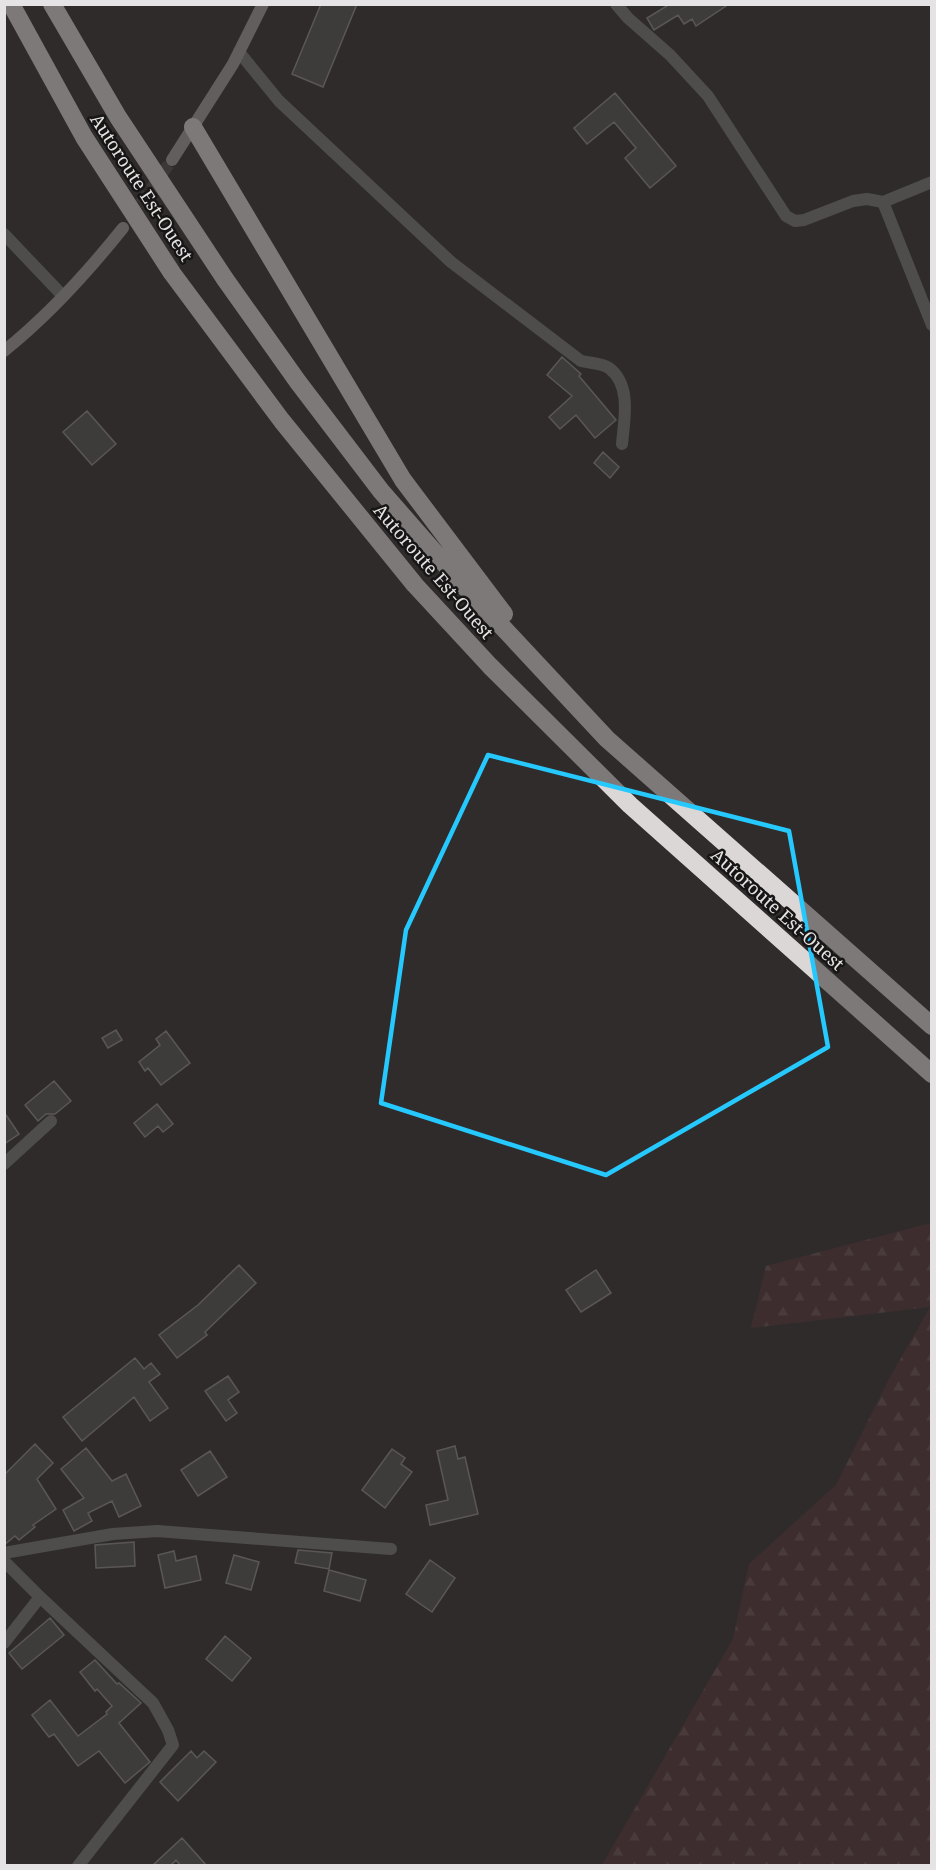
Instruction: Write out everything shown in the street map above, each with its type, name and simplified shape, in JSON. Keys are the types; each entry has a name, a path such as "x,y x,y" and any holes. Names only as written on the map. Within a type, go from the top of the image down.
{"highway":[{"name":"Autoroute Est-Ouest","path":"11,4 84,137 172,273 282,421 415,585 490,666 630,805 932,1074"},
{"name":"Autoroute Est-Ouest","path":"52,4 118,117 164,188 298,382 381,491 465,587 607,739 932,1026"},
{"path":"193,127 403,480 560,687"}],"main road":[{"path":"172,160 239,52 263,4"},
{"path":"4,351 22,337 88,272 123,228"}],"street":[{"path":"616,4 628,18 670,55 708,96 786,216 795,221 804,220 853,201 867,199 883,202 932,182"},
{"path":"239,52 279,101 451,262 581,361 608,367 618,378 626,404 622,444"},
{"path":"883,202 932,325"},
{"path":"4,234 63,296"},
{"path":"4,1164 51,1121"},
{"path":"4,1553 113,1534 157,1531 392,1549"},
{"path":"4,1561 153,1703 173,1745 78,1866"},
{"path":"4,1643 40,1597"}],"highlighted area":[{"path":"488,755 789,831 828,1047 606,1175 381,1103 406,930"}],"green space":[{"path":"931,1223 931,1865 602,1865 733,1639 749,1564 836,1485 889,1379 930,1307 751,1328 766,1266"}],"building":[{"path":"321,4 357,4 323,87 292,74"},
{"path":"670,4 729,4 696,26 692,19 684,24 678,15 654,30 647,18"},
{"path":"615,93 676,166 650,188 625,158 636,148 614,122 587,144 574,128"},
{"path":"562,357 581,374 579,376 616,420 595,438 576,415 560,429 549,417 572,396 547,375"},
{"path":"87,411 116,444 92,465 63,432"},
{"path":"603,452 619,467 610,478 594,463"},
{"path":"116,1030 122,1040 108,1048 102,1038"},
{"path":"166,1031 190,1063 161,1085 148,1068 145,1071 139,1062 160,1045 156,1039"},
{"path":"54,1081 71,1101 55,1114 46,1114 38,1121 25,1105"},
{"path":"157,1104 173,1124 163,1132 158,1126 145,1137 134,1123"},
{"path":"4,1112 19,1134 4,1144"},
{"path":"239,1265 256,1283 205,1332 207,1335 177,1358 159,1335 198,1305"},
{"path":"596,1270 611,1293 581,1312 566,1290"},
{"path":"135,1358 144,1369 151,1363 160,1374 149,1382 168,1408 150,1421 134,1397 82,1441 63,1417"},
{"path":"228,1376 239,1392 228,1400 237,1413 226,1421 205,1391"},
{"path":"35,1444 53,1463 37,1479 56,1509 33,1525 35,1527 19,1540 15,1536 4,1545 4,1475"},
{"path":"455,1446 458,1459 465,1457 478,1514 430,1525 426,1505 448,1500 437,1451"},
{"path":"86,1448 112,1481 126,1474 141,1506 119,1517 112,1501 88,1513 92,1521 74,1531 63,1510 84,1498 61,1469"},
{"path":"392,1449 405,1458 401,1464 412,1472 385,1508 362,1490"},
{"path":"210,1451 227,1477 198,1496 181,1470"},
{"path":"134,1542 135,1566 96,1568 95,1545"},
{"path":"298,1550 332,1553 329,1569 295,1563"},
{"path":"174,1551 176,1561 196,1556 201,1580 165,1588 158,1555"},
{"path":"234,1555 259,1562 251,1590 226,1583"},
{"path":"430,1560 455,1578 432,1612 406,1594"},
{"path":"329,1570 366,1580 360,1601 324,1591"},
{"path":"50,1618 64,1635 22,1669 9,1653"},
{"path":"225,1636 251,1658 232,1681 206,1659"},
{"path":"95,1660 117,1684 119,1683 141,1703 119,1723 150,1762 125,1783 99,1751 78,1766 54,1734 49,1737 32,1715 50,1700 78,1736 107,1714 106,1712 112,1706 97,1689 95,1691 80,1672"},
{"path":"191,1751 197,1758 204,1751 216,1762 178,1801 160,1782"},
{"path":"182,1838 207,1866 181,1866 176,1860 170,1866 152,1866"}],"tunnel":[{"path":"130,218 172,160"}]}
